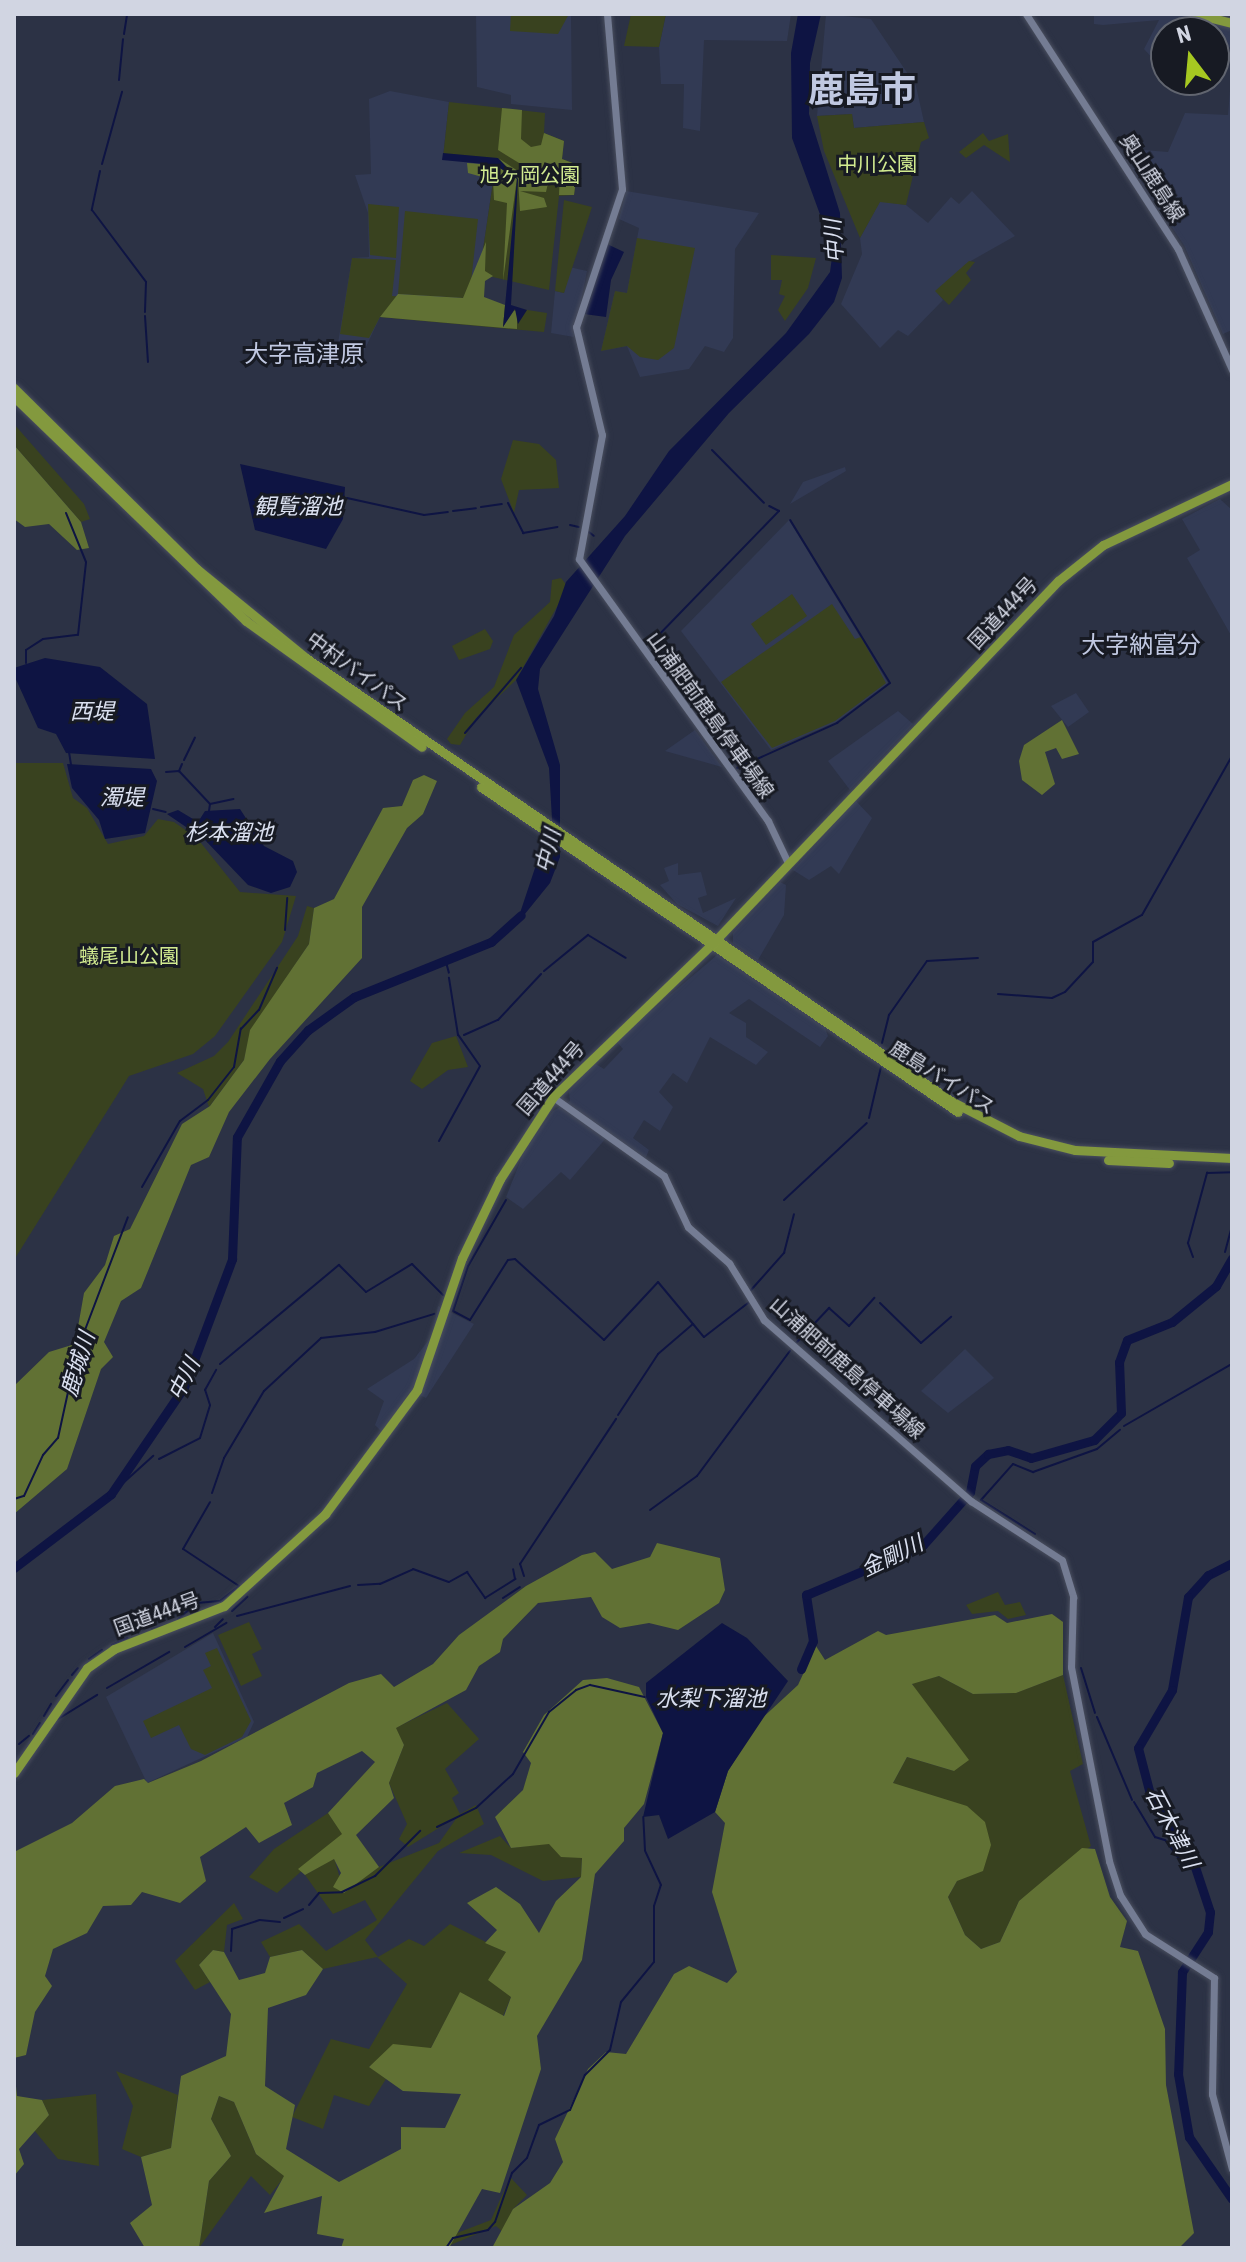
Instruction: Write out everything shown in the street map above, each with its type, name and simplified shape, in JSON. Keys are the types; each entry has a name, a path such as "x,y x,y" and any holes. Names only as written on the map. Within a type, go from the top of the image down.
{"highway":[{"path":"1196,14 1232,23"},
{"name":"中村バイパス","path":"14,388 230,596 430,748"},
{"name":"中村バイパス","path":"14,397 246,621 714,941"},
{"name":"国道444号","path":"14,1773 87,1668 114,1649 224,1606 325,1514 417,1390 462,1258 500,1179 553,1097 714,941 1082,560 1232,484"},
{"name":"鹿島バイパス","path":"714,941 991,1124 1075,1150 1232,1161"}],"main road":[{"name":"山浦肥前鹿島停車場線","path":"607,14 622,189 576,327 602,435 580,564 768,821 788,863"},
{"name":"奥山鹿島線","path":"1026,14 1178,249 1232,370"},
{"name":"山浦肥前鹿島停車場線","path":"553,1097 664,1176 688,1227 729,1263 764,1320 971,1501 1056,1553 1069,1573 1071,1667 1109,1861 1128,1910 1145,1934 1176,1959 1195,1965 1218,1987 1212,2094 1232,2169"}],"shaded area":[{"path":"476,14 571,14 572,110 511,104 511,95 477,87"},
{"path":"666,14 791,14 787,41 704,40 700,131 683,128 684,84 661,84 659,47"},
{"path":"826,14 871,19 916,86 924,122 854,128 852,114 817,116"},
{"path":"1094,14 1190,16 1150,16 1150,21 1094,24"},
{"path":"1230,26 1232,26 1230,47"},
{"path":"1150,37 1150,56 1144,49"},
{"path":"1232,66 1232,330 1223,334 1184,245 1132,168 1144,167 1144,150 1168,152 1185,113 1228,115"},
{"path":"390,91 449,102 443,157 496,161 477,290 465,301 380,317 355,370 338,343 352,258 369,257 368,213 355,175 371,174 369,99"},
{"path":"626,191 759,213 735,249 733,338 724,352 705,346 689,369 640,377 627,346 601,351 615,291 627,293 639,228 619,219"},
{"path":"972,191 1015,236 969,262 936,291 943,300 908,336 898,330 880,348 841,304 862,254 860,238 880,201 906,205 928,223 951,197 959,204"},
{"path":"569,267 587,271 574,337 551,333 555,291 564,293"},
{"path":"845,467 846,471 790,504 803,482"},
{"path":"1220,499 1232,510 1232,637 1187,558 1200,550 1182,519"},
{"path":"789,520 888,683 836,722 771,750 681,631"},
{"path":"1076,693 1089,712 1068,727 1051,706"},
{"path":"898,711 913,724 850,790 828,761"},
{"path":"695,730 722,767 665,751"},
{"path":"856,801 872,818 839,874 831,866 809,880 793,870"},
{"path":"678,863 678,875 701,872 707,895 698,898 703,913 736,898 718,926 677,904 660,885 669,881 664,868"},
{"path":"780,882 786,885 784,915 758,960 733,943 733,933"},
{"path":"717,955 825,1028 828,1036 820,1047 749,999 729,1013 746,1023 746,1037 768,1052 756,1065 710,1037 687,1083 673,1073 659,1092 673,1107 660,1131 644,1120 633,1138 649,1150 643,1164 607,1137 570,1180 561,1172 523,1209 506,1197 524,1152 553,1111 570,1101 569,1092 594,1063 604,1069 623,1049 616,1041"},
{"path":"438,1306 474,1324 426,1398 410,1391 382,1432 375,1425 384,1401 367,1389 414,1359 432,1336"},
{"path":"965,1349 994,1378 948,1413 921,1391"},
{"path":"213,1633 254,1722 247,1737 147,1783 106,1697"}],"green space":[{"path":"511,14 569,14 558,34 510,31"},
{"path":"631,14 666,14 659,47 624,46"},
{"name":"旭ヶ岡公園","path":"449,102 545,113 544,133 564,141 562,159 578,165 574,195 559,196 549,290 484,275 481,303 547,313 544,332 380,317 369,338 340,334 352,258 396,260 392,296 465,301 477,290 496,162 443,158"},
{"path":"502,108 522,110 521,139 531,147 541,145 544,133 564,141 562,159 578,165 574,195 559,195 560,170 524,166 498,150"},
{"name":"中川公園","path":"852,114 854,128 924,122 929,138 921,142 906,205 880,202 860,238 824,151 817,116"},
{"path":"983,133 989,141 1008,134 1010,162 984,145 966,158 959,152"},
{"path":"498,158 521,173 549,179 546,192 520,191 544,198 547,207 520,211 518,179"},
{"path":"467,163 496,165 517,178 503,281 507,203 494,200 493,180 468,173"},
{"path":"564,200 592,207 564,293 555,291"},
{"path":"368,204 399,207 396,258 370,255"},
{"path":"405,211 478,219 470,291 463,298 398,294"},
{"path":"637,238 695,248 674,348 658,360 640,357 627,346 601,351 615,291 627,293"},
{"path":"486,242 485,271 493,276 485,281 484,297 505,305 503,327 512,310 517,311 517,329 380,317 398,294 463,298"},
{"path":"771,255 816,258 808,288 785,321 778,310 785,296 779,294 782,280 771,280"},
{"path":"969,261 975,262 966,273 971,280 949,305 935,291"},
{"path":"14,424 84,504 90,519 81,522 14,445"},
{"path":"513,440 539,444 556,460 559,488 519,490 514,513 501,479"},
{"path":"14,445 81,522 89,548 77,550 49,524 25,527 14,519"},
{"path":"561,578 568,587 516,680 476,718 460,745 451,744 447,739 465,713 494,687 514,635 550,602 552,580"},
{"path":"792,594 807,616 766,645 751,624"},
{"path":"832,604 855,639 861,637 886,683 835,721 772,748 721,682"},
{"path":"485,629 493,641 490,649 459,660 452,646"},
{"path":"1062,720 1079,754 1062,759 1056,748 1045,752 1055,784 1042,795 1022,780 1019,761 1024,745"},
{"name":"蟻尾山公園","path":"14,763 63,763 73,798 87,808 108,844 144,836 158,819 174,822 197,838 240,892 296,896 282,942 215,1036 193,1054 129,1076 14,1260"},
{"path":"424,775 437,781 423,814 407,828 362,907 362,958 270,1059 229,1112 209,1157 191,1165 141,1288 121,1301 104,1342 113,1357 101,1369 67,1469 14,1514 14,1386 49,1352 75,1344 84,1293 105,1265 114,1236 130,1229 182,1124 210,1106 244,1060 250,1030 309,944 314,908 334,899 383,808 402,806 413,780"},
{"path":"307,906 314,908 309,944 251,1030 244,1060 209,1107 203,1089 177,1073 214,1056 228,1042 298,936"},
{"path":"456,1036 468,1067 448,1070 422,1089 410,1081 432,1043"},
{"path":"657,1543 720,1558 725,1590 719,1603 678,1630 649,1623 620,1628 602,1617 591,1597 538,1603 503,1639 500,1652 479,1666 466,1690 396,1728 404,1745 389,1783 394,1798 356,1835 379,1867 344,1893 333,1887 341,1873 334,1859 305,1875 298,1869 342,1834 328,1813 375,1762 362,1751 317,1773 313,1787 284,1803 292,1825 259,1843 246,1827 200,1857 206,1881 180,1903 142,1892 131,1905 103,1906 87,1933 53,1949 45,1976 52,1986 35,2012 26,2055 14,2058 14,1852 72,1823 115,1786 144,1779 148,1783 201,1761 349,1683 381,1674 394,1687 433,1664 459,1635 526,1586 582,1555 595,1552 612,1569 650,1557"},
{"path":"998,1592 1005,1605 1020,1602 1026,1615 1008,1619 998,1611 972,1614 966,1605"},
{"path":"1052,1614 1063,1622 1063,1675 1016,1693 973,1694 939,1676 912,1684 969,1760 954,1771 907,1757 893,1783 967,1806 985,1822 991,1845 983,1871 957,1881 948,1897 965,1935 981,1949 1000,1942 1019,1901 1082,1848 1095,1849 1110,1897 1127,1921 1120,1947 1138,1951 1165,2029 1166,2085 1194,2233 1179,2248 492,2248 513,2209 550,2183 563,2162 555,2139 588,2069 606,2052 626,2054 674,1974 689,1966 727,1983 737,1972 712,1892 725,1823 715,1812 728,1771 759,1721 798,1685 816,1646 825,1660 878,1631 886,1635 995,1615 1007,1623"},
{"path":"249,1622 262,1649 252,1654 262,1676 241,1686 218,1635"},
{"path":"217,1648 251,1721 242,1737 205,1755 191,1749 179,1725 151,1738 143,1721 212,1688 203,1670 211,1666 205,1653"},
{"path":"1063,1675 1083,1764 1070,1771 1091,1846 1019,1901 1000,1942 981,1949 965,1935 948,1897 957,1881 893,1783 907,1757 954,1771 912,1683 939,1676 973,1694 1015,1693"},
{"path":"607,1678 639,1687 663,1733 644,1804 624,1828 624,1841 595,1874 582,1960 537,2036 541,2069 500,2193 482,2189 449,2248 341,2248 344,2239 317,2234 322,2196 264,2213 284,2176 256,2154 234,2102 219,2096 211,2119 231,2156 209,2181 199,2248 145,2248 130,2223 152,2205 141,2157 171,2148 181,2076 226,2056 231,2014 199,1965 213,1950 224,1952 239,1980 265,1973 270,1957 302,1950 323,1969 306,1995 268,2008 265,2086 295,2105 286,2149 339,2182 401,2149 401,2127 445,2128 461,2094 403,2091 369,2067 393,2044 431,2048 460,1992 504,2016 511,1997 488,1980 506,1952 485,1943 497,1930 467,1903 496,1887 520,1904 539,1933 556,1901 581,1877 582,1858 561,1857 549,1844 511,1848 495,1817 523,1790 531,1763 523,1752 544,1715 583,1680"},
{"path":"447,1703 479,1739 445,1769 459,1793 452,1798 460,1814 476,1805 484,1824 438,1851 365,1940 378,1957 409,1939 424,1946 450,1924 506,1952 511,1997 503,2016 460,1993 431,2048 369,2066 386,2079 369,2106 334,2095 323,2129 292,2117 331,2039 369,2049 407,1984 377,1957 323,1969 302,1950 270,1957 261,1942 299,1924 326,1951 377,1920 365,1900 333,1914 305,1875 334,1858 344,1892 379,1867 439,1843 458,1816 408,1847 399,1839 407,1824 389,1783 404,1745 395,1728"},
{"path":"328,1813 343,1834 277,1893 249,1877 274,1849"},
{"path":"500,1836 511,1848 549,1843 582,1857 581,1877 543,1881 491,1855 459,1853"},
{"path":"234,1903 243,1919 227,1925 224,1952 213,1950 199,1965 210,1982 195,1990 175,1961"},
{"path":"14,2067 17,2096 42,2100 49,2115 19,2149 24,2164 14,2176"},
{"path":"116,2071 178,2095 171,2148 141,2157 122,2149 133,2106"},
{"path":"96,2094 99,2166 58,2159 34,2130 49,2115 42,2100"},
{"path":"219,2096 234,2102 256,2154 285,2176 270,2195 251,2176 199,2248 209,2181 231,2156 211,2119"},
{"path":"510,2177 527,2195 513,2209 504,2233 496,2226 448,2246 457,2233 491,2220"}],"water":[{"path":"798,14 821,14 810,63 809,114 840,213 842,278 834,302 809,334 729,413 625,536 540,669 538,689 560,765 560,857 550,883 516,925 539,856 549,845 552,819 549,768 516,680 554,616 566,582 625,516 669,451 786,333 830,272 833,250 792,138 791,53"},
{"path":"443,153 498,158 518,179 511,305 527,310 518,324 515,309 503,327 517,179 495,165 442,160"},
{"path":"607,244 624,252 611,280 606,317 584,314"},
{"name":"観覧溜池","path":"240,464 345,487 343,519 326,549 255,530"},
{"name":"西堤","path":"45,658 100,667 147,704 155,759 66,753 56,734 38,728 14,675 14,668"},
{"name":"濁堤","path":"67,764 151,769 157,781 145,833 105,839 99,820 72,788"},
{"name":"杉本溜池","path":"240,809 264,846 293,861 297,872 290,887 271,893 248,885 205,840 167,814 178,810 198,822 205,811"},
{"name":"水梨下溜池","path":"722,1623 747,1638 788,1681 728,1771 715,1812 668,1839 659,1815 643,1817 663,1733 646,1697 646,1683"}],"waterway":[{"path":"124,34 127,14"},
{"path":"1229,14 1232,17"},
{"path":"119,80 123,39"},
{"path":"102,164 122,92"},
{"path":"100,171 92,210 146,282 145,312"},
{"path":"145,316 148,362"},
{"path":"712,450 764,503"},
{"path":"347,498 424,515 448,512"},
{"path":"508,503 523,533 557,527"},
{"path":"481,507 502,504"},
{"path":"651,643 779,511 769,506"},
{"path":"453,511 476,508"},
{"path":"26,663 26,650 43,639 78,635 86,562 66,513"},
{"path":"737,768 837,723 890,683 790,520"},
{"path":"570,525 579,527"},
{"path":"589,532 594,536"},
{"path":"465,733 521,668"},
{"path":"184,760 195,737"},
{"path":"69,752 71,765"},
{"path":"998,994 1052,998 1065,992 1093,962 1093,942 1142,915 1232,756"},
{"path":"182,764 179,771 210,804"},
{"path":"166,772 179,771"},
{"path":"209,811 210,804 233,799"},
{"path":"153,809 166,812"},
{"name":"鹿城川","path":"285,930 287,898"},
{"name":"中川","path":"14,1568 111,1494 184,1387 232,1259 237,1137 280,1061 308,1030 354,997 491,942 521,915"},
{"path":"544,971 588,935 626,958"},
{"path":"882,1043 889,1015 927,961 978,958"},
{"path":"446,962 449,973"},
{"name":"鹿城川","path":"142,1187 180,1121 208,1100 234,1067 241,1029 259,1010 277,968"},
{"path":"464,1035 498,1020 541,974"},
{"path":"439,1141 480,1066 458,1035 449,978"},
{"path":"869,1118 881,1067"},
{"path":"784,1200 867,1123"},
{"path":"1193,1257 1188,1243 1207,1173 1232,1172"},
{"path":"506,1200 468,1266 453,1311 470,1320 508,1260 515,1259 604,1340 658,1282 693,1324"},
{"path":"751,1290 784,1253 794,1214"},
{"name":"鹿城川","path":"14,1499 24,1496 43,1455 58,1438 77,1351 128,1217"},
{"path":"1225,1252 1232,1226"},
{"name":"金剛川","path":"801,1669 813,1641 806,1595 923,1545 970,1492 975,1466 988,1454 1008,1450 1031,1458 1094,1440 1121,1413 1119,1362 1127,1340 1172,1322 1216,1286 1232,1258"},
{"path":"220,1364 339,1265 366,1292 412,1264 443,1295"},
{"path":"797,1342 829,1308 849,1326 874,1298"},
{"path":"618,1415 658,1354 693,1324 704,1337 748,1303"},
{"path":"880,1303 921,1343 951,1317"},
{"path":"212,1493 224,1458 264,1391 321,1338 375,1332 434,1314"},
{"path":"650,1510 697,1476 790,1351"},
{"path":"1124,1426 1232,1364"},
{"path":"159,1459 200,1438 210,1405 205,1390 216,1370"},
{"path":"524,1576 520,1564 616,1419"},
{"path":"1035,1534 981,1500 1013,1464 1033,1472 1097,1449 1120,1430"},
{"path":"111,1494 153,1456"},
{"path":"178,1619 197,1603 220,1601 239,1586 183,1549 210,1502"},
{"name":"石木津川","path":"1232,1563 1208,1575 1188,1597 1172,1690 1138,1748 1150,1794 1193,1861 1210,1912 1208,1932 1182,1972 1178,2074 1189,2137 1232,2199"},
{"path":"358,1585 380,1584 413,1569 449,1582 467,1572 485,1598 515,1579 513,1569"},
{"path":"237,1616 350,1586"},
{"path":"503,1598 520,1587"},
{"path":"232,1611 247,1597"},
{"path":"215,1627 223,1619"},
{"path":"185,1647 226,1623"},
{"path":"152,1629 166,1625"},
{"path":"112,1645 127,1638"},
{"path":"89,1659 102,1650"},
{"path":"107,1688 169,1652"},
{"path":"72,1675 78,1668"},
{"path":"1081,1668 1095,1713"},
{"path":"56,1696 68,1680"},
{"path":"437,1827 476,1808 513,1774 549,1712 576,1690 590,1685 645,1697"},
{"path":"58,1719 97,1695"},
{"path":"44,1716 51,1704"},
{"path":"1097,1717 1132,1800"},
{"path":"33,1734 40,1723"},
{"path":"19,1744 29,1736"},
{"path":"1134,1802 1155,1837 1165,1840 1185,1867"},
{"path":"446,2248 453,2238 488,2230 495,2222 512,2173 527,2158 539,2125 570,2110 585,2075 610,2050 621,2002 654,1962 654,1906 661,1885 645,1850 643,1817"},
{"path":"309,1905 319,1893 342,1892 375,1876 420,1831"},
{"path":"284,1918 303,1909"},
{"path":"231,1951 232,1929 260,1920 280,1922"}],"district":[{"name":"鹿島市","path":"862,91"},
{"name":"大字高津原","path":"304,355"},
{"name":"大字納富分","path":"1141,646"}]}
